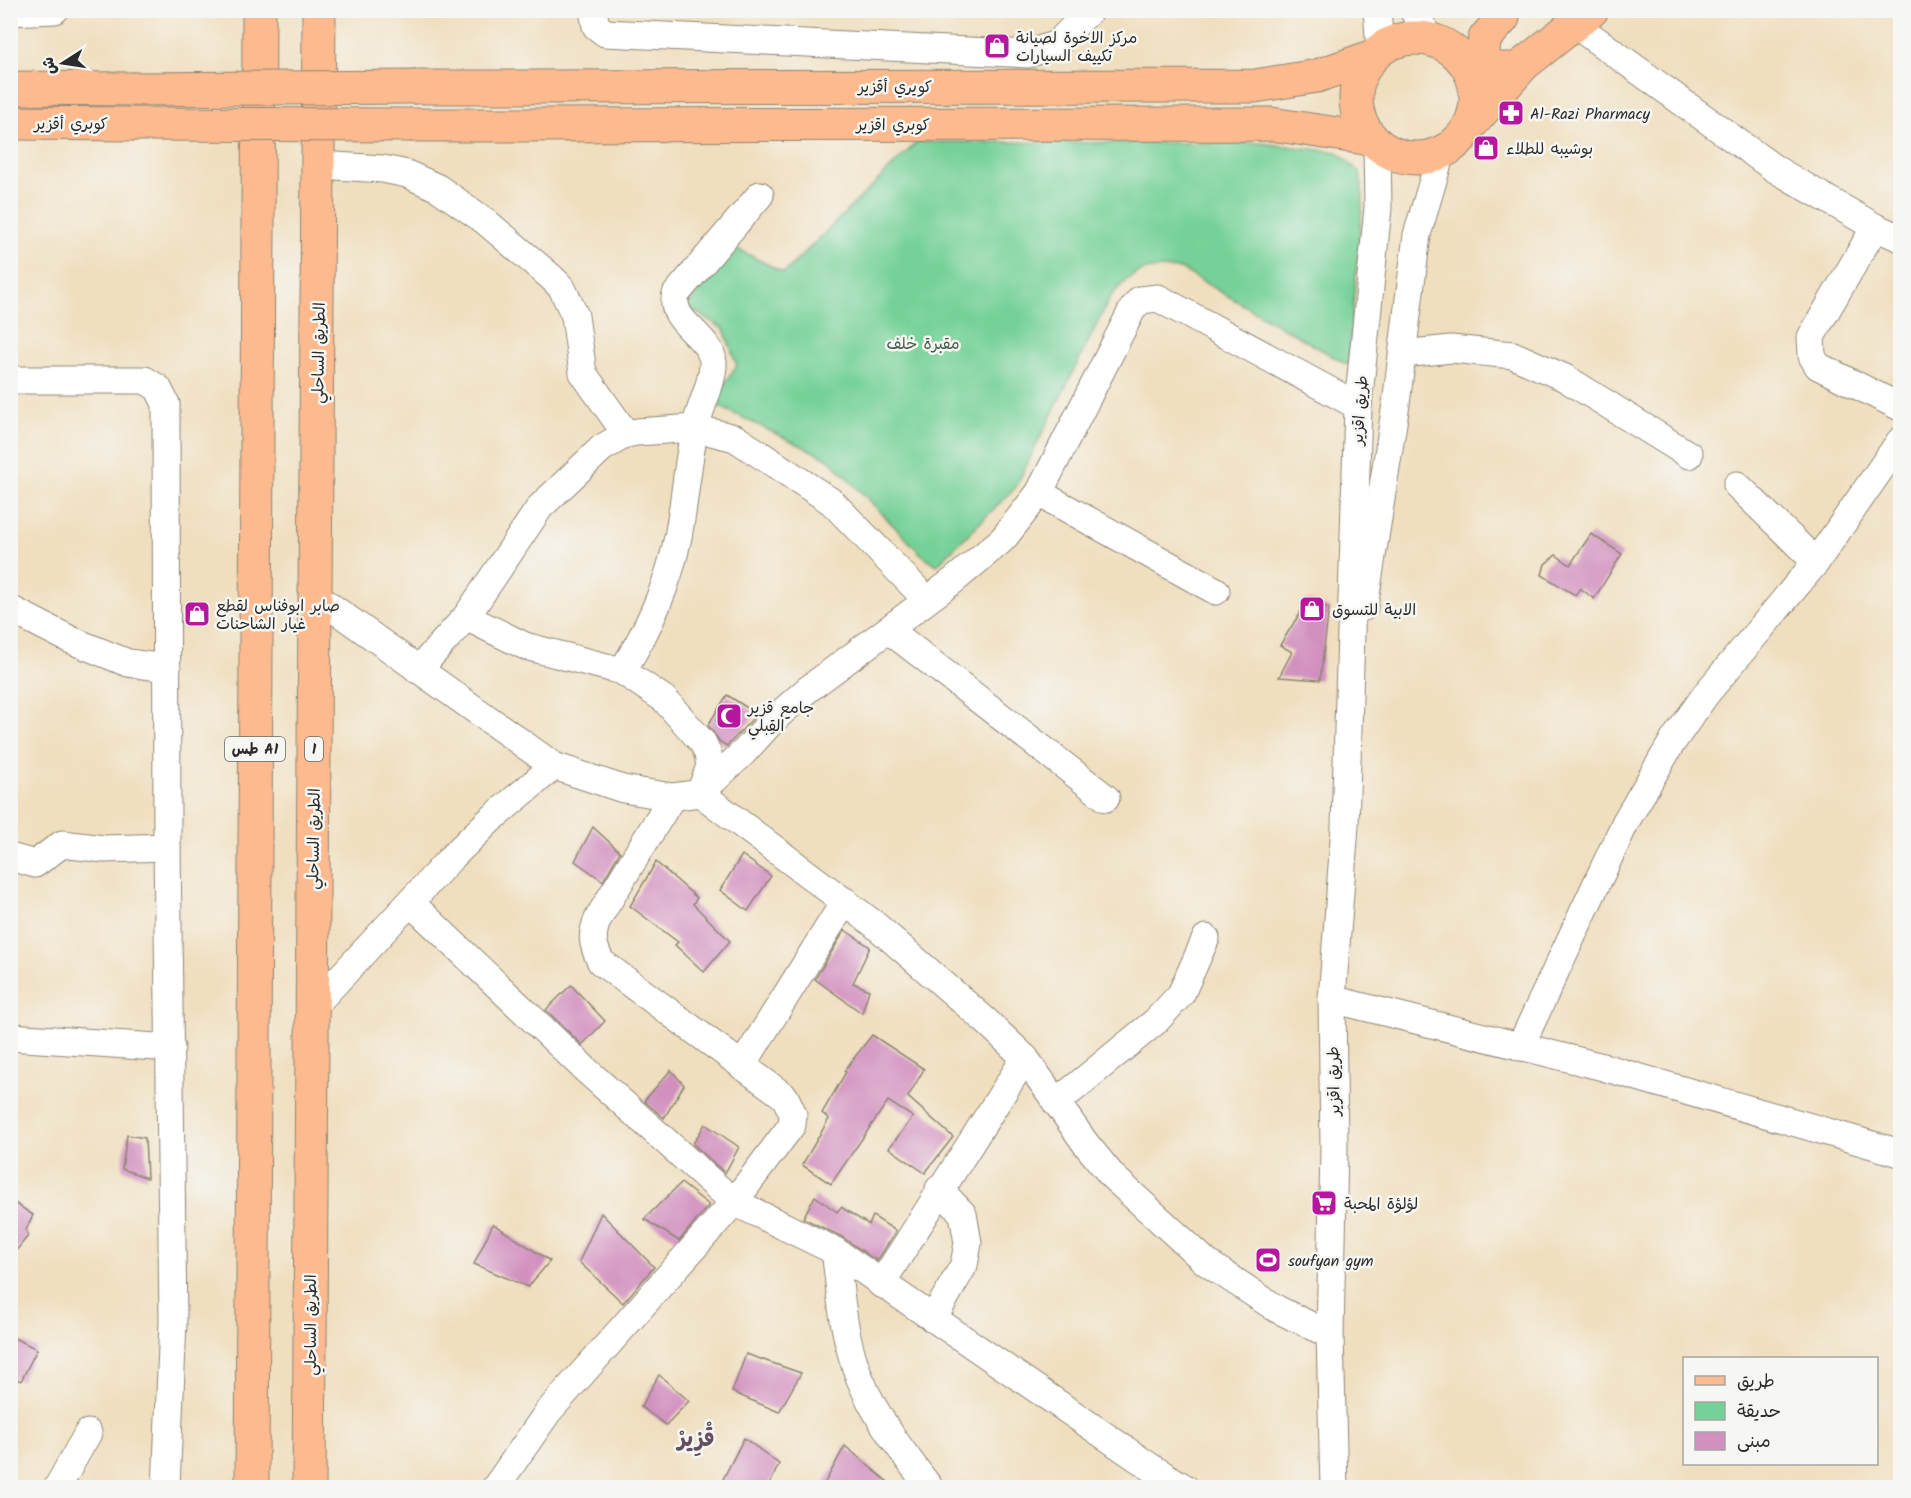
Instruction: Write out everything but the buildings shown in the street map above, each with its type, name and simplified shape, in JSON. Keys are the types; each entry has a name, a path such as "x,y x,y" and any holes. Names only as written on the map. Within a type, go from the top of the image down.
{"main road":[{"name":"طس A1","path":"252,1488 259,10"},
{"name":"الطريق الساحلي","path":"316,1486 312,1008 320,165 319,10"},
{"path":"1434,40 1510,14"},
{"path":"1510,14 1485,38 1482,55 1486,64 1498,70 1524,64"},
{"path":"1471,124 1477,97 1475,82 1462,57 1434,40 1408,37 1393,41 1375,53 1363,68 1356,94 1360,120 1374,142 1402,156 1415,158 1441,153 1463,136 1524,64 1583,17"},
{"name":"كويري أقزير","path":"10,88 1255,86 1317,76 1375,53"},
{"name":"كوبري أقزير","path":"10,123 413,125"},
{"name":"كوبري اقزير","path":"413,125 1271,124 1374,142"}],"street":[{"path":"10,12 55,10"},
{"path":"593,10 596,26 605,33 1028,54 1057,44 1090,10"},
{"path":"1375,53 1377,10"},
{"path":"1413,10 1434,40"},
{"path":"1583,17 1775,169 1875,227 1900,238"},
{"name":"طريق اقزير","path":"1334,1488 1330,1335 1334,1148 1332,999 1345,826 1358,406 1378,208 1374,142"},
{"name":"طريق اقزير","path":"1351,675 1370,573 1403,354 1417,236 1441,153"},
{"path":"320,165 383,169 407,174 438,188 486,221 551,278 562,288 575,316 584,373 626,434"},
{"path":"622,671 669,575 678,536 695,428 713,361 691,327 675,312 676,294 760,195"},
{"path":"1875,227 1811,337 1810,346 1818,366 1900,407"},
{"path":"316,596 554,766 623,789 672,797 700,793 744,753 773,720 807,690 889,630 1003,539 1039,493 1132,309 1140,300 1149,297 1158,298 1192,314 1358,406"},
{"path":"1403,354 1451,349 1513,355 1564,378 1689,455"},
{"path":"10,380 145,380 158,388 166,404 167,847 173,1322 166,1488"},
{"path":"418,670 466,617 540,507 602,448 626,434 695,428 735,438 832,502 926,599"},
{"path":"1520,1047 1626,821 1671,744 1706,694 1816,562 1900,441"},
{"path":"1737,485 1816,562"},
{"path":"1039,493 1216,591"},
{"path":"10,609 71,640 128,663 167,668"},
{"path":"466,617 525,646 622,671 664,699 703,743 710,766 700,793"},
{"path":"889,630 1106,798"},
{"path":"312,1008 489,820 554,766"},
{"path":"700,793 845,901 987,1022 1025,1058 1056,1103 1113,1177 1206,1262 1277,1310 1330,1335"},
{"path":"495,1488 548,1413 734,1202 789,1132 793,1114 785,1097 601,962 592,945 593,928 600,915 672,797"},
{"path":"10,857 35,864 62,844 104,849 167,847"},
{"path":"742,1066 845,901"},
{"path":"411,903 587,1071 734,1202 836,1251 881,1284 1185,1488"},
{"path":"1056,1103 1156,1021 1181,994 1206,938"},
{"path":"1332,999 1603,1067 1900,1153"},
{"path":"10,1037 171,1047"},
{"path":"881,1284 939,1189 1025,1058"},
{"path":"933,1319 964,1265 968,1243 963,1214 939,1189"},
{"path":"836,1251 846,1334 853,1361 872,1406 930,1488"},
{"path":"57,1488 88,1433"}],"green space":[{"name":"مقبرة خلف","path":"917,142 1260,143 1338,152 1360,173 1363,197 1348,365 1181,269 1158,268 1141,271 1127,280 1111,296 1015,488 937,565 921,554 829,459 712,403 737,365 724,329 687,307 728,244 784,273"}],"place":[{"name":"مركز الاخوة لصيانة تكييف السيارات","path":"997,46"},
{"name":"Al-Razi Pharmacy","path":"1511,113"},
{"name":"بوشيبه للطلاء","path":"1486,148"},
{"name":"الابية للتسوق","path":"1312,609"},
{"name":"صابر ابوفناس لقطع غيار الشاحنات","path":"197,614"},
{"name":"جامع قزير القِبلي","path":"729,716"},
{"name":"لؤلؤة المحبة","path":"1324,1203"},
{"name":"soufyan gym","path":"1268,1260"}],"district":[{"name":"قْزِيرْ","path":"696,1438"}]}
